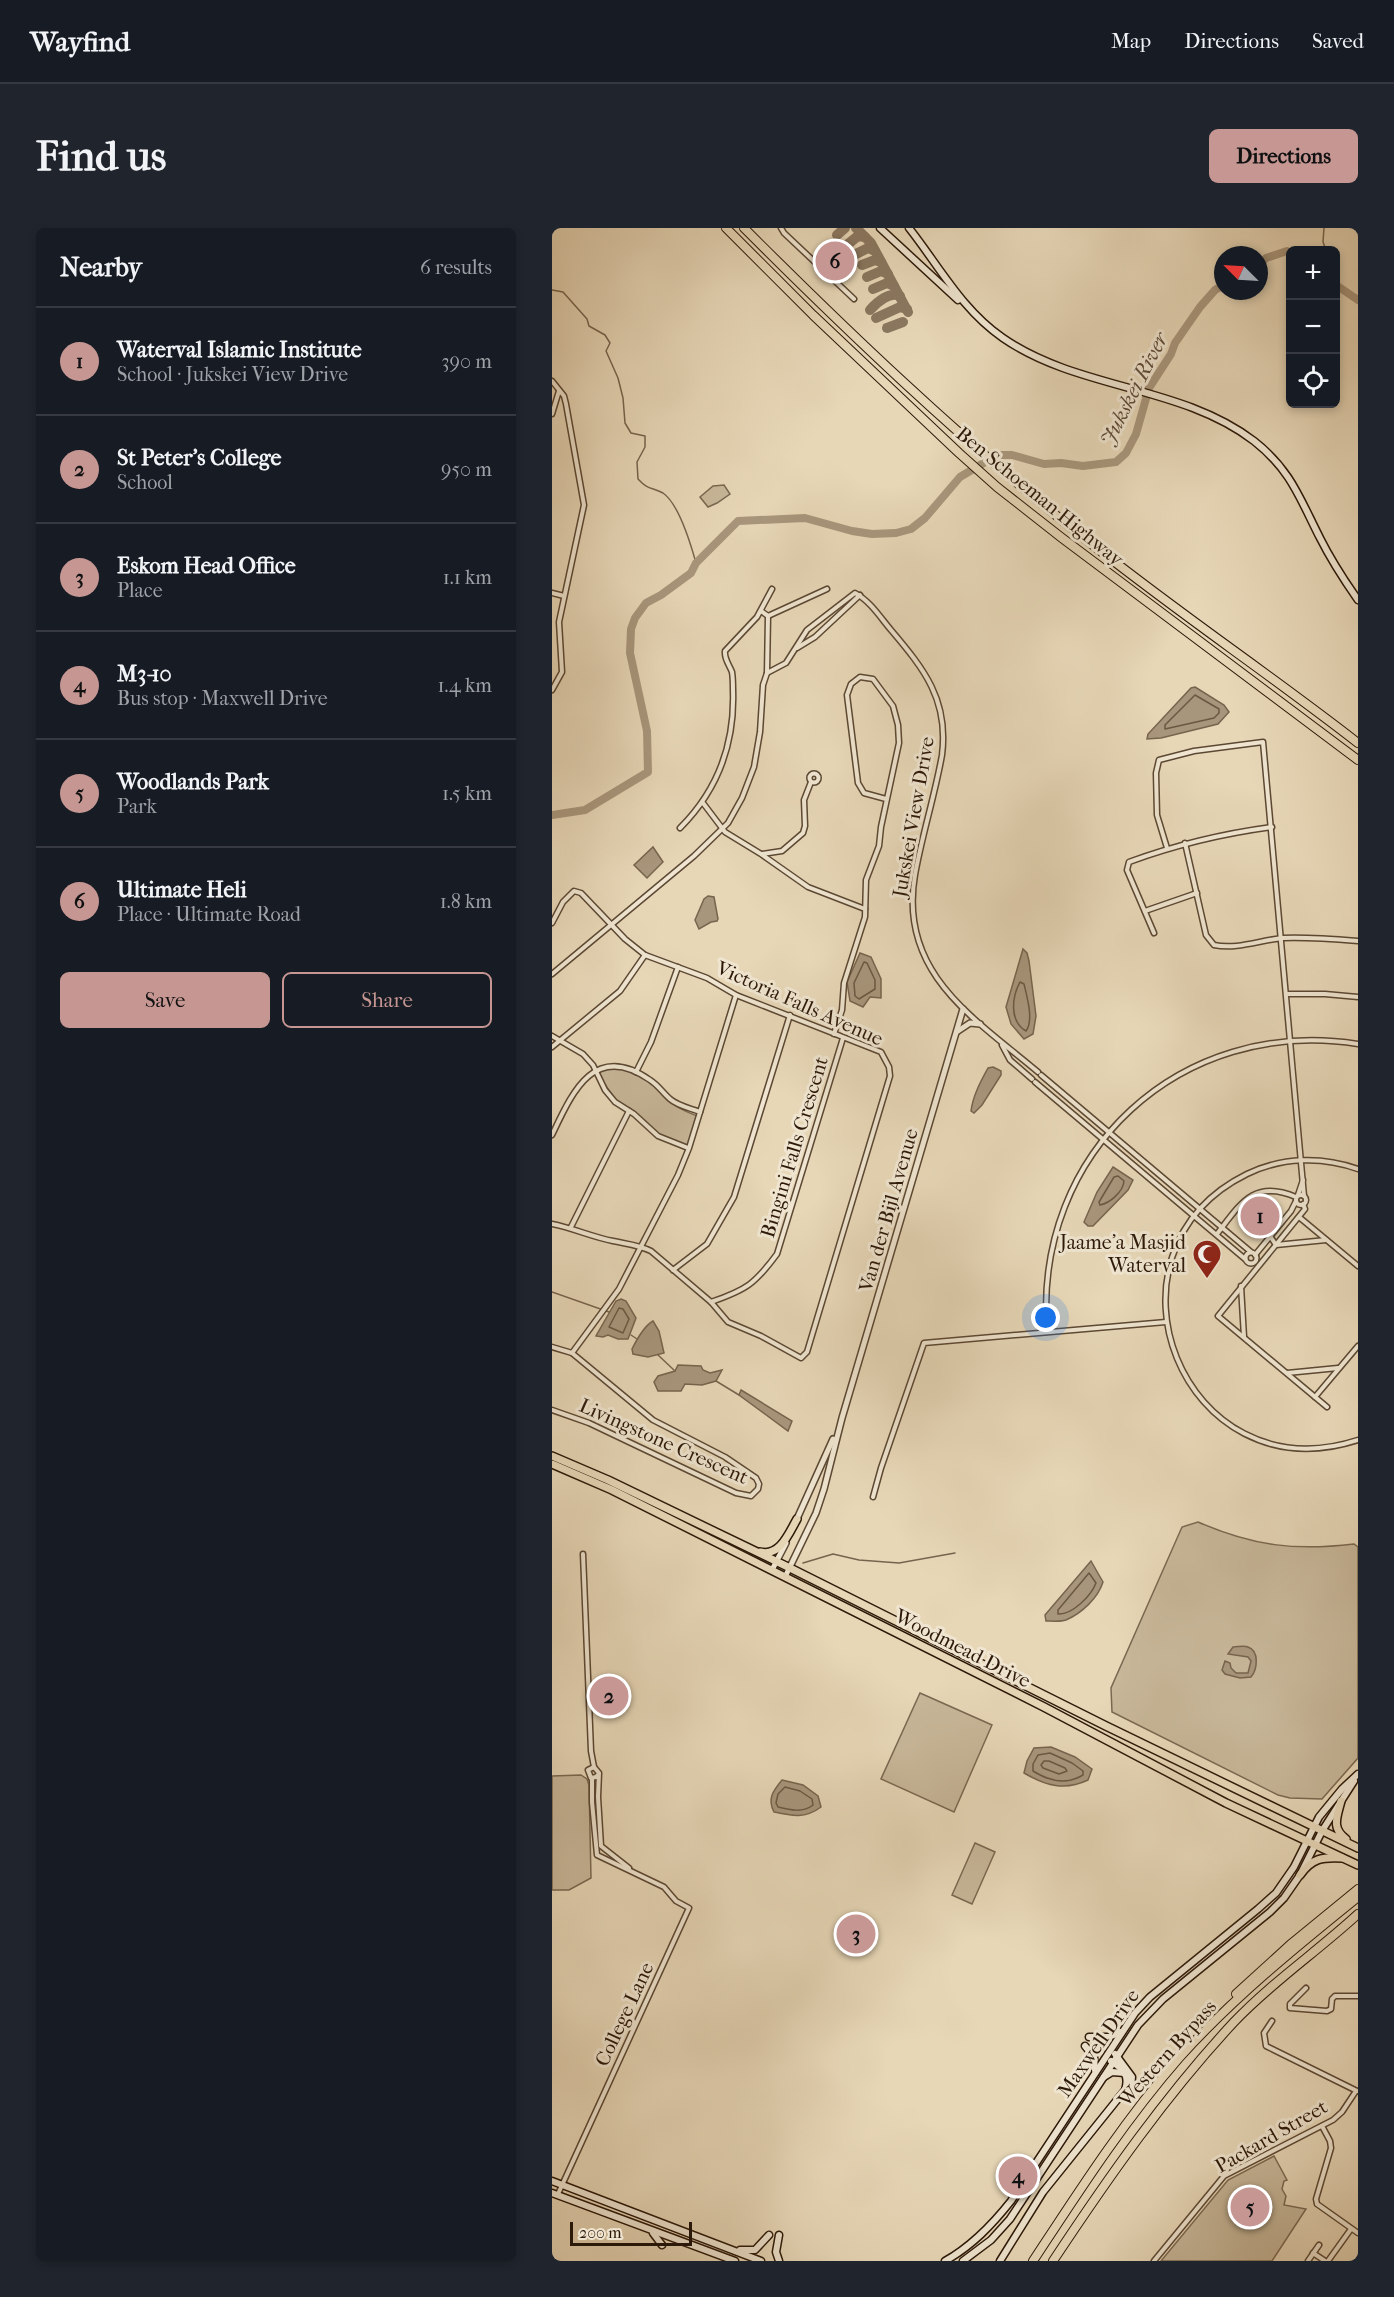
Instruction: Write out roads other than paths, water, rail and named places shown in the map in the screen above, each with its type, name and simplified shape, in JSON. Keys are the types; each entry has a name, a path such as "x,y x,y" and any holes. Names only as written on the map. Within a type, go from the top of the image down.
{"highway":[{"name":"Ben Schoeman Highway","path":"726,228 813,315 997,487 1358,760"},
{"name":"Ben Schoeman Highway","path":"744,228 864,347 970,443 1068,526 1358,743"},
{"path":"1204,2032 1230,2000 1262,1969 1358,1889"},
{"name":"Western Bypass","path":"1033,2261 1123,2127 1161,2080 1204,2032 1296,1947 1358,1897"},
{"name":"Western Bypass","path":"1053,2261 1132,2146 1203,2057 1236,2020 1275,1983 1358,1916"}],"main road":[{"path":"880,228 997,333 1032,355 1063,368 1202,412 1237,429 1255,442 1273,459 1300,495 1324,545 1358,600"},
{"path":"909,228 964,304"},
{"name":"Woodmead Drive","path":"552,1456 608,1480 790,1568 1106,1726 1356,1847"},
{"name":"Woodmead Drive","path":"552,1464 612,1490 1044,1707 1216,1798 1358,1865"},
{"path":"751,1550 765,1553 777,1549 784,1542 797,1519"},
{"name":"Maxwell Drive","path":"945,2261 970,2245 987,2230 1011,2201 1135,2013 1150,1996 1276,1893 1294,1867 1325,1808 1358,1774"},
{"name":"Maxwell Drive","path":"963,2261 991,2240 1010,2219 1112,2062 1149,2012 1270,1912 1288,1893 1300,1875 1322,1831 1358,1774"},
{"path":"1341,1801 1336,1827 1340,1834 1356,1847"},
{"path":"1300,1875 1306,1866 1315,1860 1327,1857 1347,1858"},
{"path":"1089,2037 1109,2037 1122,2031"},
{"path":"1085,2046 1094,2057 1095,2074"},
{"path":"1110,2050 1129,2072 1132,2080 1129,2090 1120,2097"},
{"path":"1000,2261 1039,2197 1120,2097 1127,2085 1126,2073 1105,2057"},
{"path":"1101,2080 1112,2072 1126,2073"},
{"path":"1036,2163 1044,2168"},
{"path":"552,2181 759,2261"},
{"path":"555,2194 735,2261"},
{"path":"650,2231 662,2243 678,2241"},
{"path":"728,2249 753,2251 769,2235"},
{"path":"779,2235 776,2252 779,2261"}],"street":[{"path":"781,228 854,299"},
{"path":"552,381 560,390 566,404 584,504 559,622 562,672 552,690"},
{"path":"552,414 560,390"},
{"path":"680,828 703,803 722,765 731,728 733,677 724,654 761,611 772,589"},
{"path":"768,616 827,589"},
{"path":"552,593 564,596"},
{"path":"767,673 786,663 797,648 802,635 818,621 858,594"},
{"path":"797,648 812,639 858,594"},
{"name":"Jukskei View Drive","path":"858,594 870,604 917,661 933,687 941,711 944,732 942,755 915,876 912,905 914,927 923,957 941,986 1001,1044 1046,1078 1262,1262"},
{"path":"761,611 768,616"},
{"path":"552,974 723,830 742,798 754,767 759,745 763,686 767,673 768,616"},
{"path":"818,621 824,628"},
{"name":"Bingini Falls Crescent","path":"834,1034 842,1010 844,983 864,922 866,880 879,846 886,799 899,743 896,717 889,698 877,682 870,677 860,677 851,684 847,695 858,783 864,793 886,799"},
{"path":"1167,848 1157,815 1156,773 1159,760 1170,756 1263,742 1306,1201 1298,1201 1273,1190 1255,1193 1245,1200 1216,1234"},
{"path":"761,854 782,851 803,832 805,826 804,800 811,782"},
{"path":"703,803 719,821 723,830 812,890 865,909"},
{"path":"1154,933 1126,865 1129,862 1185,843 1223,834 1272,828"},
{"path":"1185,843 1206,935 1214,945 1228,946 1282,939 1320,938 1358,941"},
{"name":"Victoria Falls Avenue","path":"552,923 562,902 573,891 585,895 626,939 645,955 707,978 736,995 881,1052 889,1067 890,1076 807,1352 800,1358 761,1336 734,1326 723,1318 711,1302"},
{"path":"1145,910 1197,893"},
{"path":"552,1047 620,991 645,955"},
{"path":"636,1072 653,1036 678,967"},
{"path":"1287,994 1358,997"},
{"path":"572,1353 619,1289 678,1175 689,1148 736,995"},
{"name":"Van der Bijl Avenue","path":"785,1577 819,1503 963,1009"},
{"path":"673,1270 707,1244 734,1197 790,1015"},
{"path":"956,1033 966,1025 980,1024"},
{"path":"552,1036 583,1054 604,1090 615,1102 658,1136 689,1148"},
{"name":"Bingini Falls Crescent","path":"711,1302 746,1288 755,1281 777,1254 843,1038"},
{"path":"1047,1331 1045,1290 1053,1241 1069,1195 1103,1138 1120,1119 1152,1092 1187,1070 1236,1050 1290,1041 1358,1044"},
{"name":"Jukskei View Drive","path":"1001,1044 1006,1054 1034,1081 1252,1263"},
{"path":"1018,1067 1023,1060"},
{"path":"552,1135 575,1089 585,1078 604,1068 615,1067 636,1072 652,1081 672,1101 700,1112"},
{"path":"1040,1086 1046,1078"},
{"path":"571,1227 629,1111"},
{"path":"1358,1169 1328,1161 1301,1160 1275,1164 1245,1176 1219,1192 1195,1216 1176,1248 1169,1270 1166,1293 1166,1322 1175,1359 1190,1385 1214,1412 1239,1430 1276,1445 1304,1449 1358,1440"},
{"path":"1298,1201 1303,1179"},
{"path":"1257,1268 1252,1263 1254,1254 1304,1196"},
{"path":"1298,1201 1305,1209 1218,1316 1327,1407"},
{"path":"1299,1216 1358,1266"},
{"path":"552,1224 571,1227 613,1241 642,1246 711,1302"},
{"path":"1270,1236 1276,1245"},
{"path":"1276,1245 1326,1240"},
{"path":"1245,1259 1246,1255 1254,1254"},
{"path":"1241,1286 1245,1338"},
{"path":"873,1497 878,1485 880,1468 924,1343 1166,1322"},
{"name":"Livingstone Crescent","path":"552,1347 572,1353 653,1420 716,1452 756,1478 759,1484 758,1489 751,1496 736,1493 589,1423 552,1410"},
{"path":"1315,1397 1357,1349"},
{"path":"1287,1373 1339,1368"},
{"name":"Van der Bijl Avenue","path":"772,1570 823,1466 842,1418"},
{"path":"583,1554 591,1751 594,1767 598,1771 598,1775 592,1778"},
{"name":"College Lane","path":"555,2194 562,2184 689,1908 676,1901 664,1887 632,1870 597,1856 592,1778 588,1772 594,1767"},
{"name":"College Lane","path":"598,1775 601,1846 632,1870"},
{"path":"1306,1988 1290,2004 1290,2008 1327,2011 1331,2008 1332,1999 1335,1996 1358,1996"},
{"path":"1272,2021 1264,2033 1266,2046 1357,2091"},
{"name":"Packard Street","path":"1154,2261 1224,2176 1336,2118 1357,2091"},
{"path":"1322,2126 1331,2148 1316,2199 1317,2204 1358,2233"},
{"path":"1313,2253 1327,2261 1351,2229"},
{"path":"1308,2261 1319,2244"}],"water":[{"path":"1195,687 1224,705 1229,712 1218,724 1161,738 1147,739 1148,734 1191,688"},
{"path":"653,847 663,862 647,878 634,865"},
{"path":"708,896 714,897 718,919 699,929 695,920 704,899"},
{"path":"1023,949 1029,961 1036,1016 1033,1034 1024,1039 1011,1024 1006,1007"},
{"path":"860,953 871,957 881,979 881,998 870,997 863,1007 850,1001 847,982"},
{"path":"993,1067 1001,1071 1001,1075 982,1105 974,1113 971,1111 978,1088 988,1068"},
{"path":"1113,1167 1133,1180 1128,1190 1093,1226 1088,1226 1084,1222 1097,1192"},
{"path":"621,1299 626,1301 636,1318 628,1339 618,1339 608,1335 596,1336 616,1301"},
{"path":"653,1321 659,1331 664,1353 648,1357 633,1354 632,1349 638,1337"},
{"path":"678,1365 701,1366 703,1370 710,1373 722,1370 716,1381 702,1385 685,1384 681,1391 658,1391 654,1382 658,1376 675,1371"},
{"path":"741,1390 792,1421 788,1431 739,1395"},
{"path":"1091,1561 1103,1582 1093,1599 1066,1620 1046,1621 1045,1615"},
{"path":"1246,1646 1254,1652 1256,1665 1251,1677 1240,1678 1225,1674 1222,1670 1225,1661 1230,1663 1236,1673 1248,1673 1251,1661 1248,1657 1228,1654 1233,1647"},
{"path":"1051,1747 1075,1757 1092,1769 1088,1780 1056,1786 1024,1773 1034,1748"},
{"path":"782,1780 803,1785 818,1796 821,1807 804,1815 774,1812 771,1803 772,1795"}],"waterway":[{"path":"1324,228 1324,246"},
{"name":"Jukskei River","path":"1268,257 1286,251"},
{"name":"Jukskei River","path":"1340,288 1358,300"},
{"path":"552,290 563,292 587,319 589,326 605,335 610,343 606,351 618,378 623,398 625,423 631,433 645,436 645,447 637,462 638,479 647,487 669,498 684,525 696,563"},
{"name":"Jukskei River","path":"552,815 585,810 648,772 647,731 630,653 631,629 635,618 646,603 691,573 696,563 738,521 805,518 852,531 872,534 896,533 911,529 925,518 960,477 997,455 1012,455 1044,464 1061,463 1083,466 1116,462 1126,453 1136,434 1149,388 1171,354 1175,343 1214,291"},
{"path":"552,1292 609,1312"},
{"path":"631,1335 637,1339"},
{"path":"658,1355 675,1371"},
{"path":"716,1381 739,1395"},
{"path":"803,1563 833,1554 859,1560 899,1563 955,1553"}],"place":[{"name":"Ultimate Heli","path":"835,261"},
{"name":"Waterval Islamic Institute","path":"1260,1216"},
{"name":"Jaame'a Masjid Waterval","path":"1207,1280"},
{"name":"St Peter's College","path":"609,1696"},
{"name":"Eskom Head Office","path":"856,1934"},
{"name":"M3-10","path":"1018,2176"},
{"name":"Woodlands Park","path":"1250,2207"}]}
